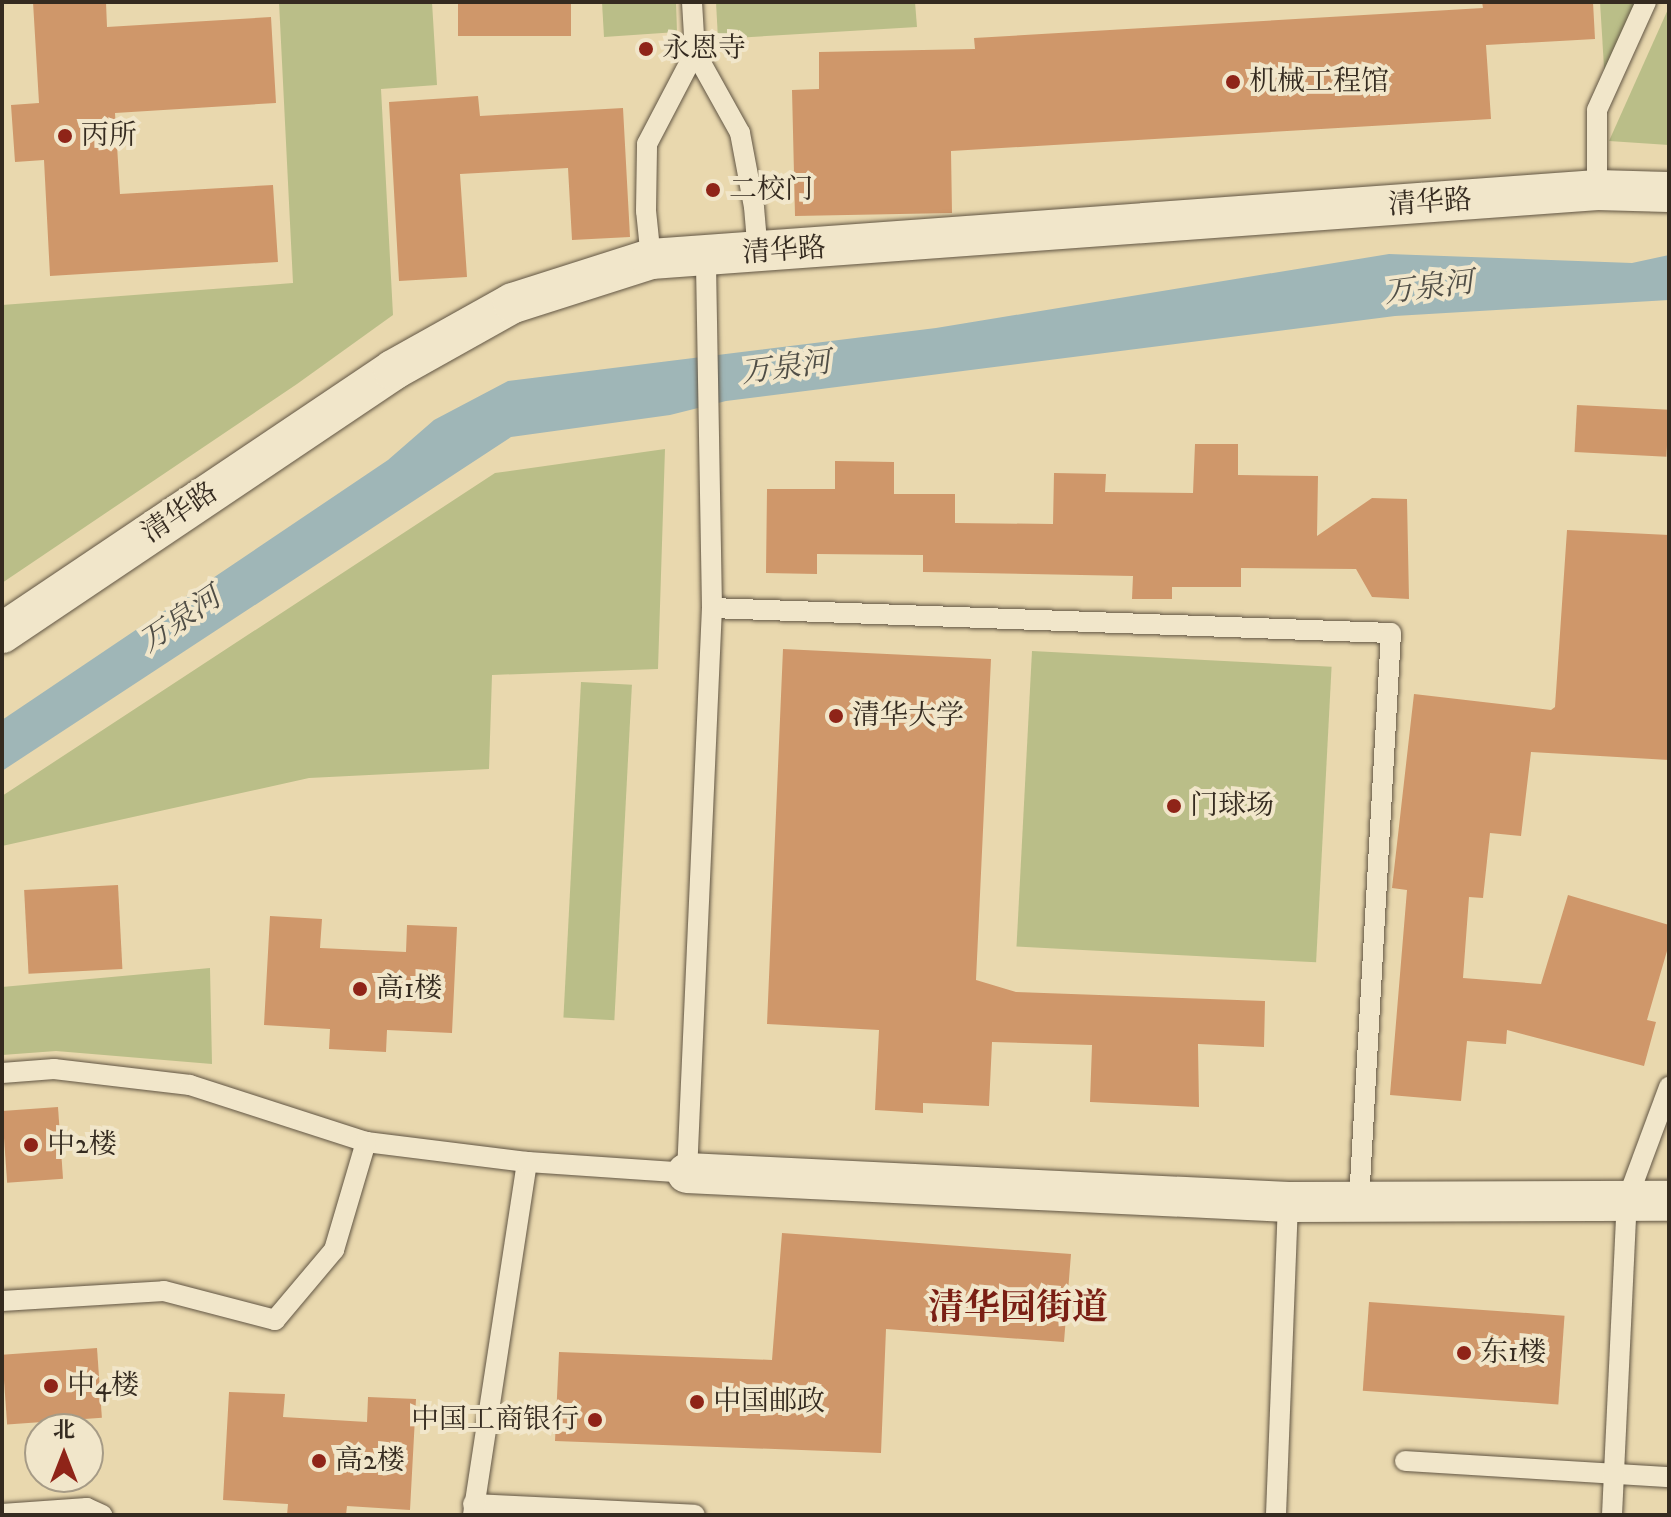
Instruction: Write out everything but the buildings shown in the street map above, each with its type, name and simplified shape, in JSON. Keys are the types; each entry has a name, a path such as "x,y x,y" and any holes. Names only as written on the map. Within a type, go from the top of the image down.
{"street":[{"name":"清华路","path":"2,633 393,370 513,303 651,259 758,254 1597,190 1653,192"},
{"path":"687,1173 1288,1202 1669,1201"}],"lane":[{"path":"692,2 695,52 740,133 754,207 758,254"},
{"path":"1597,190 1597,110 1646,2"},
{"path":"651,259 646,211 647,144 695,52"},
{"path":"2,1073 54,1069 190,1085 366,1142 527,1162 687,1173 712,608 712,427 706,257"},
{"path":"712,608 1391,633 1359,1201"},
{"path":"1612,1515 1627,1200 1669,1087"},
{"path":"2,1301 164,1291 275,1320 334,1250 366,1142"},
{"path":"527,1162 473,1509 695,1515"},
{"path":"1276,1515 1288,1202"},
{"path":"1405,1461 1669,1477"},
{"path":"2,1514 87,1508 102,1515"}],"green space":[{"path":"279,2 432,2 437,85 381,89 393,315 297,384 2,583 2,305 293,283"},
{"path":"602,2 676,2 677,32 604,37"},
{"path":"716,2 915,2 917,27 718,39"},
{"path":"1600,2 1638,2 1605,83"},
{"path":"1669,7 1669,145 1609,141"},
{"path":"665,449 658,669 492,675 489,769 309,778 2,846 2,796 495,473"},
{"name":"门球场","path":"1032,651 1332,667 1316,962 1017,947"},
{"path":"581,682 632,685 614,1020 563,1018"},
{"path":"210,968 212,1064 56,1051 2,1055 2,987"}],"water":[{"name":"万泉河","path":"1389,254 1632,263 1669,255 1669,300 1395,316 726,401 670,415 511,437 2,771 2,720 388,460 434,420 508,381 936,328"}],"place":[{"name":"永恩寺","path":"646,49"},
{"name":"机械工程馆","path":"1233,82"},
{"name":"丙所","path":"65,136"},
{"name":"二校门","path":"713,190"},
{"name":"清华大学","path":"836,716"},
{"name":"门球场","path":"1174,806"},
{"name":"高1楼","path":"360,989"},
{"name":"中2楼","path":"31,1145"},
{"name":"东1楼","path":"1464,1353"},
{"name":"中4楼","path":"51,1386"},
{"name":"中国邮政","path":"697,1402"},
{"name":"中国工商银行","path":"595,1420"},
{"name":"高2楼","path":"319,1461"}],"district":[{"name":"清华园街道","path":"1018,1309"}]}
